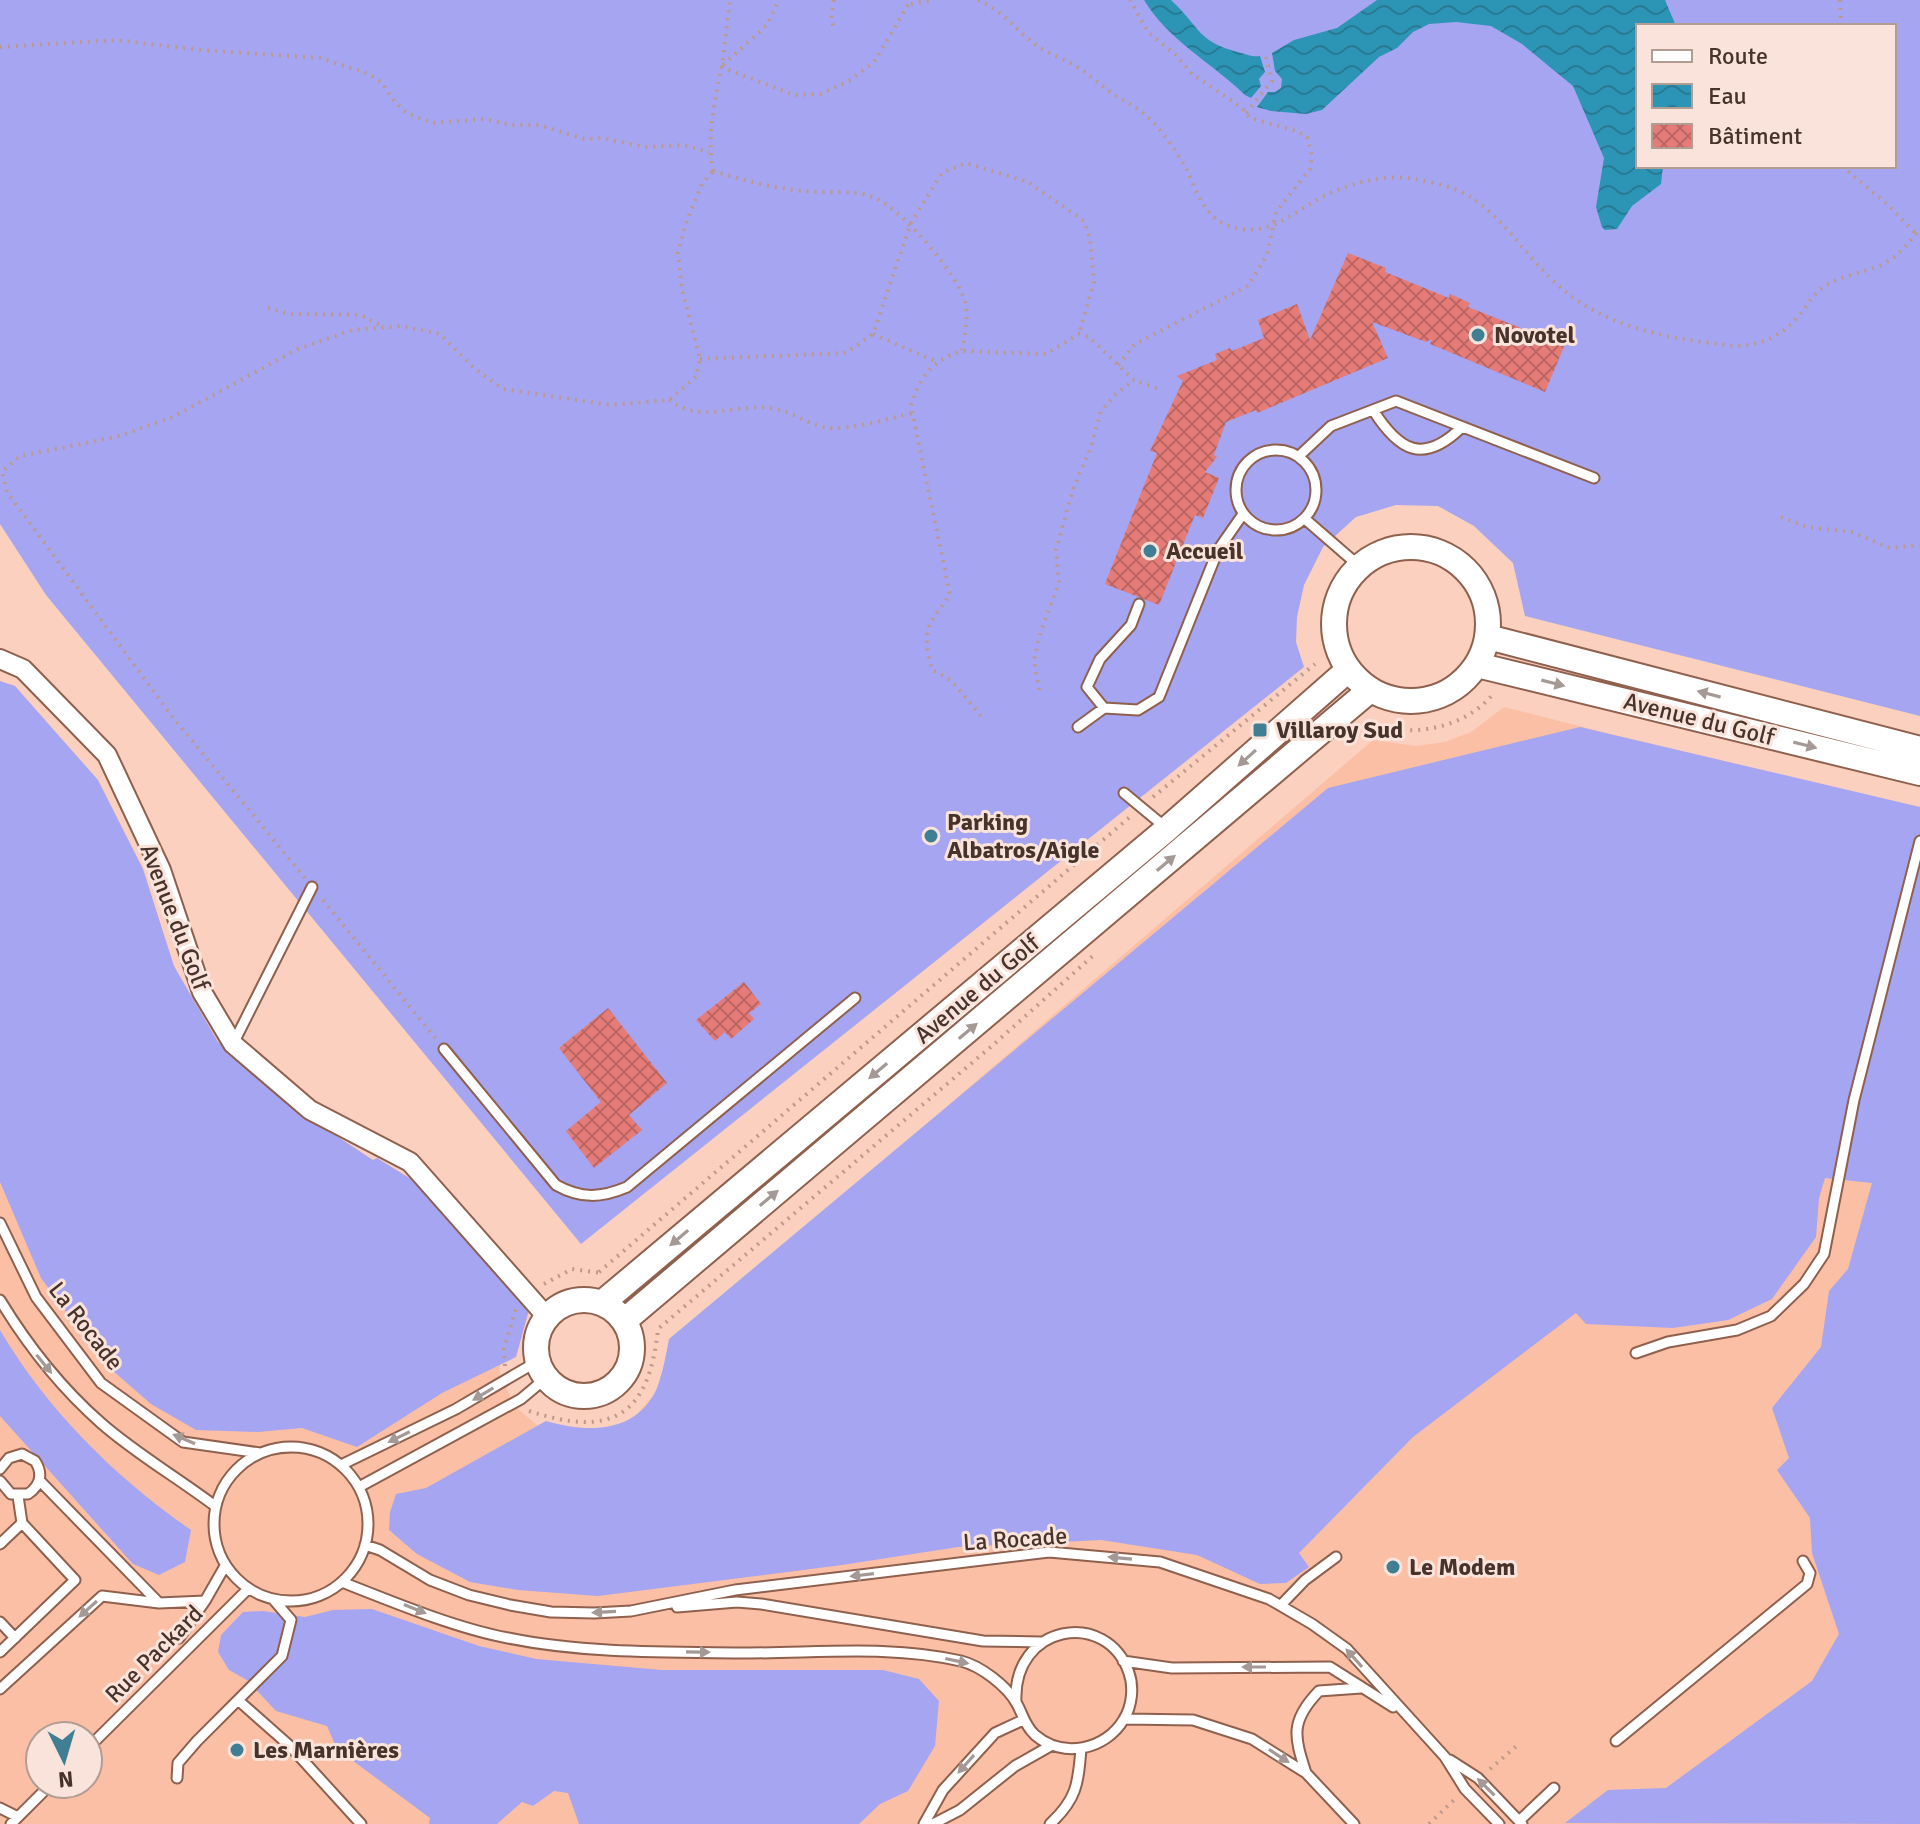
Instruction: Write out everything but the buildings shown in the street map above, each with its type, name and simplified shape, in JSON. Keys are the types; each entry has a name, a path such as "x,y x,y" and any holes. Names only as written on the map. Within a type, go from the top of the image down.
{"street":[{"path":"1413,546 1439,551 1462,565 1479,586 1488,611 1488,637 1477,665 1461,683 1441,696 1417,701 1393,699 1370,690 1348,670 1337,649 1333,625 1336,602 1346,580 1358,565 1386,550 1413,546"},
{"name":"Avenue du Golf","path":"1488,637 1920,749"},
{"name":"Avenue du Golf","path":"0,659 23,669 107,755 161,870 202,992 233,1044 310,1110 410,1162 547,1317"},
{"name":"Avenue du Golf","path":"1477,665 1920,773"},
{"name":"Avenue du Golf","path":"602,1303 1167,829 1348,670"},
{"name":"Avenue du Golf","path":"624,1321 1370,690"},
{"path":"582,1300 602,1303 624,1321 631,1336 632,1353 622,1378 609,1389 593,1395 577,1395 561,1390 542,1370 536,1348 538,1332 547,1317 559,1306 582,1300"}],"lane":[{"path":"1299,456 1331,426 1396,401 1594,478"},
{"path":"1373,410 1388,434 1408,448 1426,449 1448,441 1462,427"},
{"path":"1278,449 1299,456 1314,474 1317,497 1305,519 1285,530 1262,528 1243,514 1235,493 1240,471 1256,454 1278,449"},
{"path":"1078,727 1104,708 1138,710 1159,697 1218,550 1243,514"},
{"path":"1305,519 1358,565"},
{"path":"1104,708 1087,687 1100,659 1131,625 1139,604"},
{"path":"1124,793 1167,829"},
{"path":"1636,1353 1668,1342 1737,1330 1771,1316 1804,1284 1824,1254 1854,1100 1920,841"},
{"path":"233,1044 312,887"},
{"path":"444,1049 556,1185 572,1193 608,1195 627,1187 855,998"},
{"name":"La Rocade","path":"0,1223 36,1297 101,1383 183,1442 260,1453"},
{"path":"0,1300 38,1356 103,1426 215,1506"},
{"path":"341,1465 542,1370"},
{"path":"359,1487 521,1399 542,1370"},
{"path":"294,1446 319,1452 341,1465 359,1487 367,1515 365,1545 357,1565 342,1582 324,1594 304,1600 273,1599 248,1589 225,1566 216,1547 213,1527 215,1506 224,1484 240,1465 260,1453 294,1446"},
{"path":"0,1469 9,1458 22,1454 35,1461 39,1467 40,1481 159,1603"},
{"path":"0,1481 8,1492 18,1496 28,1494 40,1481"},
{"path":"0,1652 75,1580 22,1523 18,1496"},
{"path":"0,1544 22,1523"},
{"name":"La Rocade","path":"365,1545 380,1550 430,1580 469,1595 551,1612 631,1611 737,1602 983,1641 1042,1642"},
{"name":"La Rocade","path":"631,1611 735,1590 1049,1552 1160,1562 1269,1599 1347,1649 1445,1757 1465,1789 1499,1824"},
{"path":"1281,1605 1305,1580 1336,1557"},
{"path":"1616,1741 1807,1584 1810,1573 1803,1561"},
{"name":"Rue Packard","path":"0,1689 102,1596 159,1603 205,1601 225,1566"},
{"path":"342,1582 468,1627 537,1643 646,1651 874,1651 951,1659 986,1673 1016,1702"},
{"name":"Rue Packard","path":"104,1732 248,1589"},
{"path":"177,1778 178,1763 282,1656 291,1620 273,1599"},
{"path":"179,1638 205,1601"},
{"path":"0,1622 15,1638"},
{"path":"1078,1632 1096,1637 1111,1646 1123,1661 1130,1674 1132,1689 1125,1719 1114,1733 1099,1743 1081,1749 1066,1749 1035,1735 1023,1720 1016,1702 1015,1684 1029,1653 1042,1642 1059,1634 1078,1632"},
{"name":"La Rocade","path":"1123,1661 1172,1668 1330,1667 1403,1713"},
{"path":"1306,1773 1298,1749 1296,1726 1302,1708 1319,1691 1361,1688"},
{"path":"239,1701 290,1746 361,1824"},
{"path":"1125,1719 1193,1720 1252,1739 1306,1773 1354,1824"},
{"path":"924,1824 943,1790 995,1733 1023,1720"},
{"path":"933,1824 960,1810 1015,1766 1052,1745"},
{"path":"1050,1824 1064,1811 1076,1791 1081,1749"},
{"name":"La Rocade","path":"1445,1757 1478,1778 1520,1823"},
{"path":"1520,1823 1554,1788"},
{"path":"0,1808 15,1820 35,1800"}],"path":[{"path":"713,171 709,152 711,115 730,0"},
{"path":"721,67 767,25 779,0"},
{"path":"834,0 831,18 834,28"},
{"path":"721,67 794,95 821,94 849,81 874,62 911,2 933,0"},
{"path":"978,0 997,8 1018,31 1042,50 1076,66 1148,117 1169,140 1202,204 1225,225 1255,231 1274,227 1318,199 1350,186 1379,180 1410,178 1450,188 1471,197 1536,266 1589,308 1633,328 1736,346 1770,340 1797,317 1819,290 1889,261 1901,252 1920,228"},
{"path":"1118,365 1135,344 1248,286 1267,255 1276,212 1310,169 1312,149 1307,137 1299,132 1249,120 1246,113 1192,74 1176,55 1148,32 1130,0"},
{"path":"1840,0 1841,24"},
{"path":"0,47 116,40 216,52 320,58 369,74 382,83 407,113 432,123 485,119 511,125 539,125 584,139 602,138 645,147 683,145 709,152"},
{"path":"1246,113 1272,81 1265,53"},
{"path":"700,359 846,353 873,334 911,223 942,173 966,163 1028,182 1084,221 1090,238 1094,282 1079,334 1046,354 962,351 948,355 928,369 911,406 950,595 928,624 926,645 932,670 951,680 981,716"},
{"path":"1844,168 1916,234"},
{"path":"713,171 764,186 807,192 847,192 877,199 911,223 935,253 964,299 967,320 962,351"},
{"path":"444,1049 171,715 7,492 1,472 20,456 116,437 173,417 298,349 352,330 403,326 440,334 473,367 503,389 611,405 669,400 696,377 700,359 682,289 678,253 702,184 713,171"},
{"path":"268,308 290,314 361,315 384,328"},
{"path":"873,334 938,362"},
{"path":"1079,334 1089,337 1134,380 1161,390"},
{"path":"1039,690 1034,660 1059,583 1056,550 1073,489 1091,447 1101,411 1134,380"},
{"path":"669,400 682,410 705,413 746,407 773,408 829,428 913,413"},
{"path":"1781,517 1807,527 1852,532 1890,548 1920,545"},
{"path":"544,1284 572,1269 601,1273 1141,807 1315,664"},
{"path":"1353,733 1363,722 1380,728 1415,731 1456,722 1488,700 1498,688"},
{"path":"527,1410 575,1424 616,1416 635,1402 649,1378 658,1329 1097,953"},
{"path":"505,1368 504,1349 517,1305"}],"shaded area":[{"path":"0,0 1920,0 1920,716 1525,616 1513,563 1474,526 1438,506 1396,505 1356,517 1323,547 1304,585 1297,617 1296,642 1304,667 581,1244 46,595 0,524"},
{"path":"0,681 15,686 98,780 143,869 174,966 218,1042 285,1102 373,1160 377,1158 424,1187 529,1310 516,1357 442,1393 357,1447 302,1428 258,1432 196,1430 151,1404 104,1363 41,1278 0,1182"},
{"path":"0,696 206,1052 499,1323 500,1378 517,1408 539,1427 589,1439 631,1421 659,1389 674,1341 1373,740 1416,746 1445,742 1471,732 1504,707 1920,813 1920,1824 0,1824"},
{"path":"1580,727 1920,807 1920,1824 1565,1823 1608,1790 1666,1788 1812,1681 1839,1634 1812,1553 1810,1518 1777,1470 1789,1458 1772,1408 1821,1347 1829,1291 1848,1269 1872,1183 1825,1178 1819,1198 1816,1237 1772,1299 1728,1320 1673,1328 1586,1324 1576,1313 1413,1437 1299,1553 1309,1567 1286,1583 1260,1584 1197,1555 1101,1540 958,1547 598,1596 518,1590 470,1582 417,1554 389,1530 390,1512 396,1494 426,1488 546,1421 594,1428 624,1422 637,1414 657,1388 669,1339 1328,788"},
{"path":"0,1330 61,1415 136,1488 191,1530 185,1562 159,1575 133,1564 0,1416"},
{"path":"372,1609 479,1646 536,1659 662,1670 883,1670 919,1679 939,1701 935,1746 908,1791 880,1804 859,1824 579,1824 568,1793 554,1791 533,1806 522,1802 497,1824 429,1824 430,1818 337,1749 327,1726 276,1711 247,1680 229,1670 218,1652 221,1635 243,1612 263,1611 305,1617 333,1610"}],"water":[{"path":"1144,0 1171,0 1207,39 1250,56 1260,56 1265,72 1259,79 1261,86 1251,98 1245,95 1165,27"},
{"path":"1377,0 1665,0 1675,24 1636,24 1636,168 1663,168 1661,184 1632,206 1617,229 1605,230 1596,207 1604,158 1573,86 1522,44 1491,26 1456,22 1429,24 1413,32 1397,48 1379,57 1322,110 1306,114 1257,107 1268,92 1281,88 1282,79 1275,71 1272,53 1294,40 1337,28"}],"place":[{"name":"Novotel","path":"1478,335"},
{"name":"Accueil","path":"1150,551"},
{"name":"Villaroy Sud","path":"1260,730"},
{"name":"Parking Albatros/Aigle","path":"931,836"},
{"name":"Le Modem","path":"1393,1567"},
{"name":"Les Marnières","path":"237,1750"}]}
